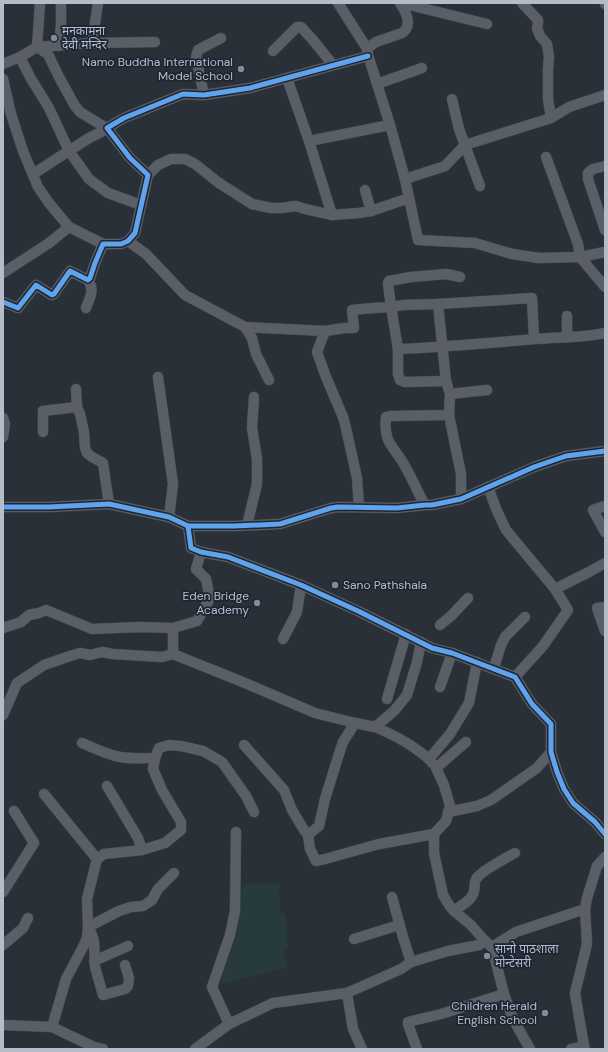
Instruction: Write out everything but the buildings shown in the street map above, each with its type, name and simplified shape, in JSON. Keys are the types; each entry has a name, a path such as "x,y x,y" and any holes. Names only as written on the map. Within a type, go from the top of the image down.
{"street":[{"path":"37,47 40,3"},
{"path":"60,46 61,3"},
{"path":"92,43 98,3"},
{"path":"338,3 368,53 405,179 418,240 475,243 512,254 540,258 580,257 605,252"},
{"path":"368,53 370,46 376,42 406,31 408,23 405,10 401,3"},
{"path":"401,3 486,24"},
{"path":"522,3 538,20 537,28 540,36 547,44 549,56 548,99 551,118"},
{"path":"273,51 297,27 301,27 333,65"},
{"path":"204,95 196,57 198,50 221,38"},
{"path":"3,64 20,57 37,47 92,43 155,42"},
{"path":"37,47 48,54 59,77 75,106 80,112 108,128 130,158 148,176"},
{"path":"33,174 124,118 183,94 204,95 250,88 333,65 368,53"},
{"path":"20,57 49,108 69,152 89,179 108,193 141,205"},
{"path":"377,84 422,68"},
{"path":"287,78 309,140 332,215"},
{"path":"3,79 11,114 23,151 38,187 69,227 103,244 121,244 128,241 135,233 148,176 158,165 171,158 185,159 195,164 219,183 252,204 271,208 296,206 332,215 371,211 409,198"},
{"path":"405,179 445,166 465,145 551,118 569,107 605,95"},
{"path":"452,99 459,129 480,186"},
{"path":"309,140 390,125"},
{"path":"546,157 578,244 580,257 605,287"},
{"path":"605,166 593,169 588,173 588,179 605,230"},
{"path":"365,190 371,211"},
{"path":"3,273 49,243 69,227"},
{"path":"128,241 146,254 185,295 245,327 325,331 354,328 352,310 403,305 532,298 534,339"},
{"path":"88,280 103,244"},
{"path":"3,302 18,308 36,285 54,294 70,271 88,280 91,284 92,290 86,308"},
{"path":"446,381 405,382 400,380 398,374 398,349 388,283 389,281 411,277 446,274 460,277"},
{"path":"438,304 446,381 450,394 449,415 461,474 461,498"},
{"path":"567,316 567,337"},
{"path":"245,327 252,338 256,354 269,380"},
{"path":"325,331 317,352 345,424 357,478 359,507"},
{"path":"398,349 443,347 605,334"},
{"path":"158,377 173,484 169,517"},
{"path":"76,389 77,407 84,432 85,448 87,453 103,463 109,504"},
{"path":"450,394 487,390"},
{"path":"247,525 257,484 257,459 252,428 254,397"},
{"path":"43,432 43,411 77,407"},
{"path":"424,505 406,467 388,442 386,436 386,417 449,415"},
{"path":"3,418 5,424 3,437"},
{"path":"3,507 49,507 109,504 169,517 188,526 280,524 331,508 396,508 432,505 461,498 534,467 566,456 605,451"},
{"path":"488,487 506,530 555,589 568,610 543,646 515,677"},
{"path":"605,506 593,510 605,532"},
{"path":"188,526 191,548 201,552 228,557 301,585 406,634 432,648 452,653 515,677 532,704 551,724 551,752 564,789 573,803 595,822 605,834"},
{"path":"3,628 21,622 29,615 46,610 92,629 139,627 173,628 197,621 210,598 206,579 196,569 201,552"},
{"path":"555,589 605,563"},
{"path":"282,639 297,612 301,585"},
{"path":"440,626 468,598"},
{"path":"605,607 597,608 605,631"},
{"path":"494,668 505,637 525,617"},
{"path":"173,628 173,654"},
{"path":"387,699 406,634"},
{"path":"375,727 394,711 408,695 421,642"},
{"path":"3,715 17,683 44,665 80,653 90,654 102,652 162,657 173,654 315,713 375,727 395,735 429,759 436,768 444,785 450,806 446,821 434,834 379,844 316,861 310,849 308,835 292,810 284,790 244,744"},
{"path":"440,687 452,653"},
{"path":"429,759 450,734 469,702 477,662"},
{"path":"308,835 319,826 325,799 343,742 355,723"},
{"path":"436,768 466,742"},
{"path":"82,743 119,757 155,758"},
{"path":"52,1027 66,979 87,938 87,899 97,859 104,854 142,850 165,843 182,830 181,822 162,790 153,769 159,748 169,745 181,746 202,751 222,762 246,796 254,812"},
{"path":"448,812 477,806 491,800 537,768 551,752"},
{"path":"107,786 138,838 142,850"},
{"path":"44,794 97,859"},
{"path":"3,892 34,843 14,811"},
{"path":"229,1024 212,987 230,935 235,911 236,832"},
{"path":"434,834 434,853 443,895 454,911 471,925 488,944 513,1019 530,1049"},
{"path":"454,911 471,897 474,892 476,879 485,870 516,853"},
{"path":"571,1049 585,1048 575,993 587,944 585,909 587,898 597,866 605,857"},
{"path":"88,928 119,911 131,907 143,906 152,900 158,889 174,873"},
{"path":"392,898 399,926 411,962"},
{"path":"198,1048 229,1024 273,1003 347,993 401,969 411,962 448,951 488,944 516,932 585,909"},
{"path":"3,945 23,928 28,918"},
{"path":"354,939 399,926"},
{"path":"88,928 94,941 94,961 103,995 125,989 128,986 129,978 126,965"},
{"path":"94,961 128,946"},
{"path":"347,993 353,1029 362,1049"},
{"path":"417,1049 408,1022 441,1014 504,994"},
{"path":"3,1025 52,1027 94,1047 103,1049"}],"green space":[{"path":"279,884 280,913 285,913 288,948 283,951 287,967 220,985 225,966 237,936 242,885"}],"cycle path":[{"path":"3,302 18,308 36,285 52,295 70,271 88,280 103,244 121,244 128,241 135,233 148,175 130,158 107,128 124,118 183,94 204,95 250,88 368,56"},
{"path":"3,507 49,507 109,504 169,517 188,526 280,524 338,507 397,508 432,505 461,499 534,467 566,456 605,451"},
{"path":"188,526 191,548 201,552 228,557 301,585 358,611 432,648 452,653 515,677 532,704 551,724 551,752 564,789 573,803 595,822 605,834"}],"place":[{"name":"मनकामना देवी मन्दिर","path":"54,38"},
{"name":"Namo Buddha International Model School","path":"241,69"},
{"name":"Sano Pathshala","path":"335,585"},
{"name":"Eden Bridge Academy","path":"257,603"},
{"name":"सानो पाठशाला मोन्टेसरी","path":"487,956"},
{"name":"Children Herald English School","path":"545,1013"}]}
